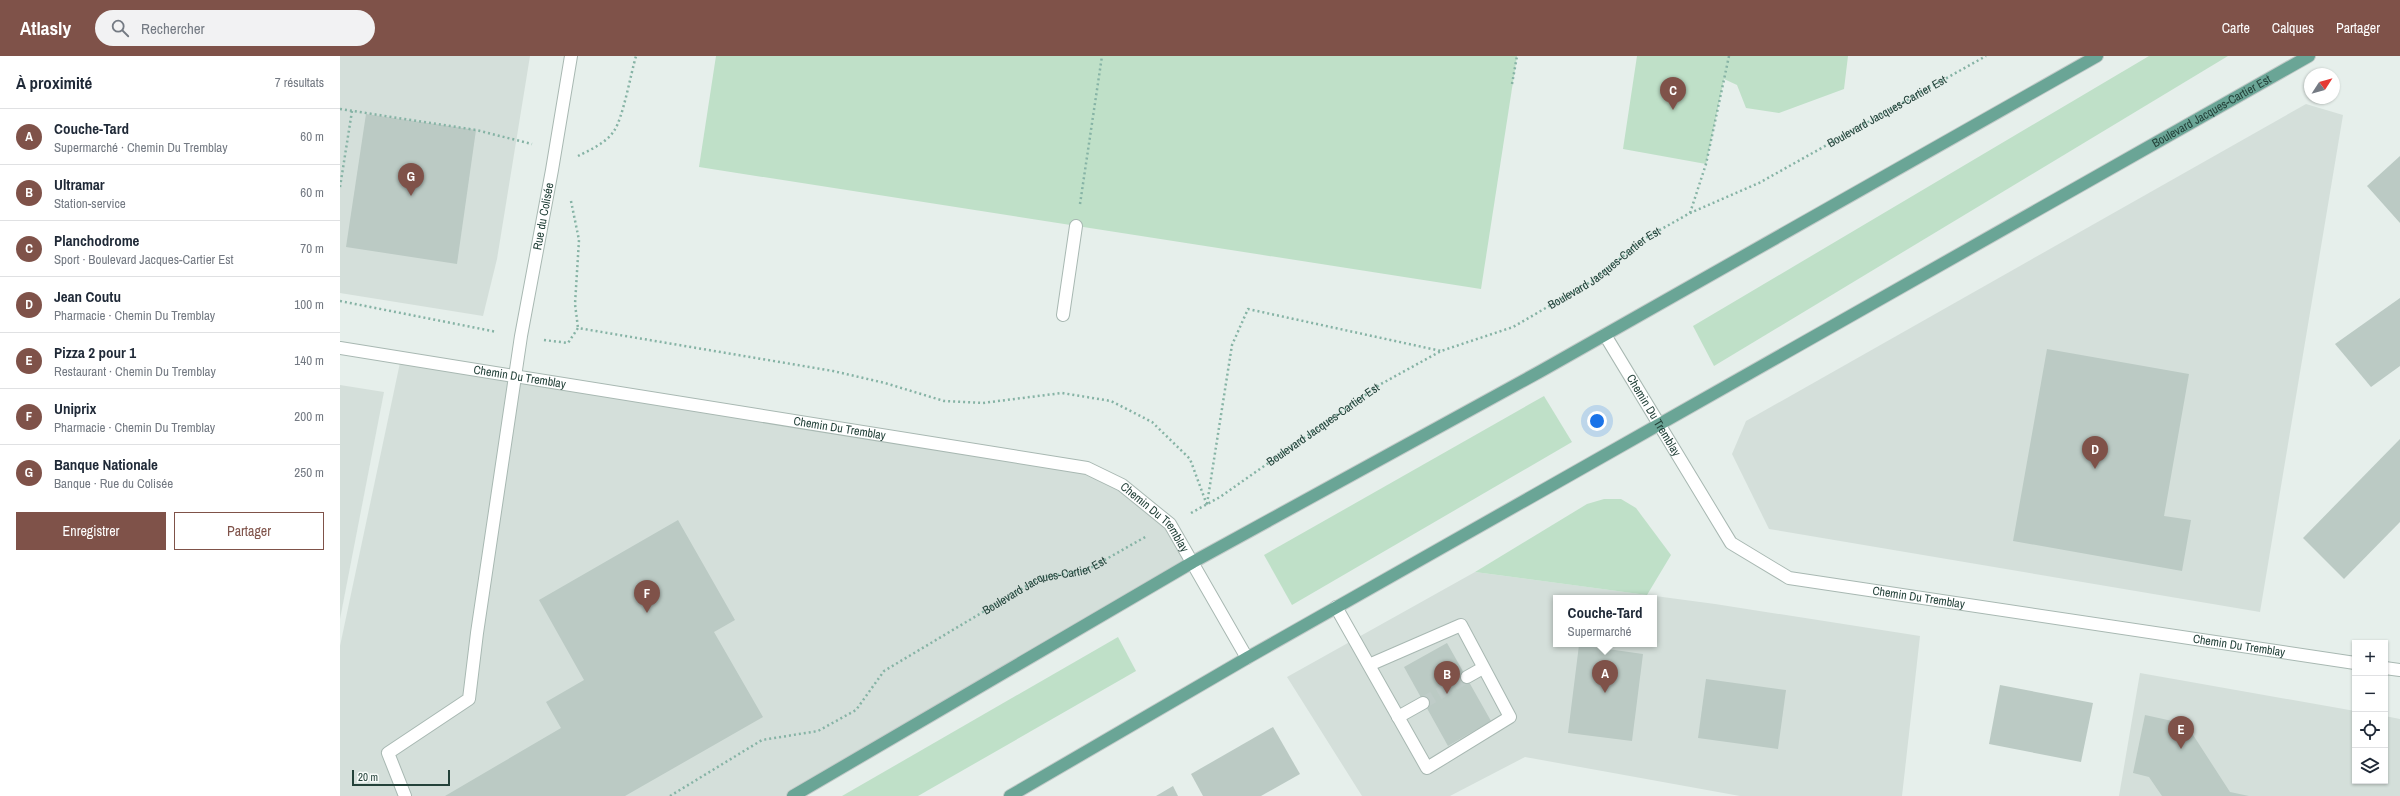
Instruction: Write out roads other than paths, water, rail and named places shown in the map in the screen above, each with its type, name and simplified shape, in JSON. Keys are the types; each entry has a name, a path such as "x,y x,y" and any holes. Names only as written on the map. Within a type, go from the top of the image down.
{"main road":[{"path":"793,796 1193,562 1605,335 2097,56"},
{"name":"Boulevard Jacques-Cartier Est","path":"1010,796 1246,658 2309,56"}],"street":[{"name":"Rue du Colisée","path":"405,796 388,753 469,699 497,494 516,377 521,336 552,170 571,56"},
{"path":"1063,315 1076,226"},
{"name":"Chemin Du Tremblay","path":"1605,335 1731,543 1789,578 2352,663"},
{"name":"Chemin Du Tremblay","path":"340,348 1087,468 1122,485 1170,524 1193,562 1246,658"},
{"path":"1336,607 1427,768 1510,717 1461,625 1369,665"},
{"path":"1467,677 1484,668"},
{"path":"2388,668 2400,670"},
{"path":"1398,717 1423,703"}],"tunnel":[{"path":"1423,703 1467,677"}],"place":[{"name":"Planchodrome","path":"1673,110"},
{"name":"Banque Nationale","path":"411,196"},
{"name":"Jean Coutu","path":"2095,469"},
{"name":"Uniprix","path":"647,613"},
{"name":"Couche-Tard","path":"1605,693"},
{"name":"Ultramar","path":"1447,694"},
{"name":"Pizza 2 pour 1","path":"2181,749"}]}
